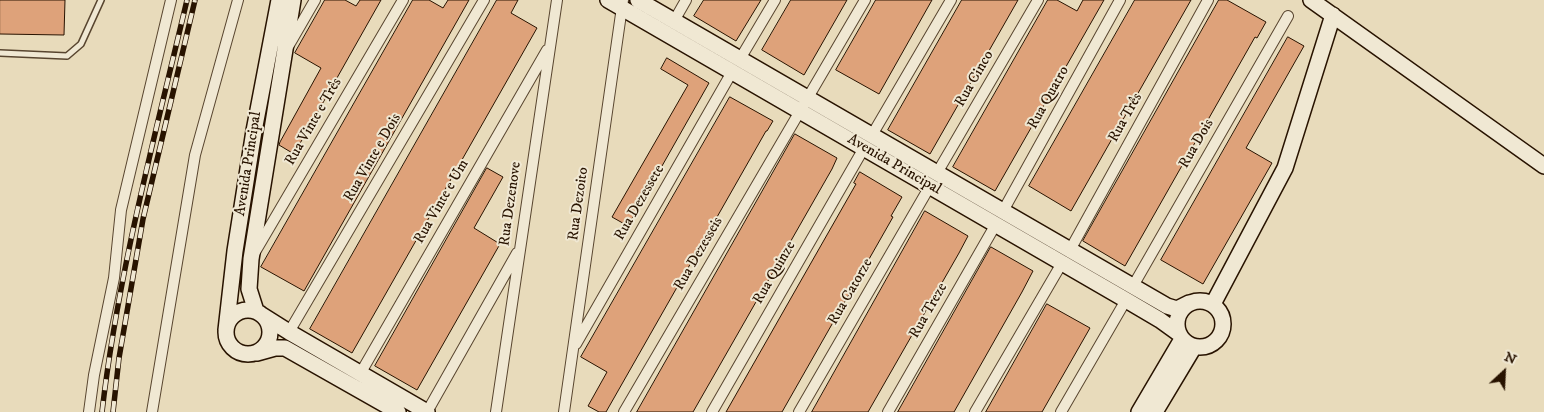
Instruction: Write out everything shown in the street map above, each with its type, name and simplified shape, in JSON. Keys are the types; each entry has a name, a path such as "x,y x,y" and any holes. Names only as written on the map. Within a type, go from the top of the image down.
{"street":[{"path":"89,412 94,374 114,278 122,210 171,0"},
{"path":"152,412 195,155 238,0"},
{"name":"Avenida Principal","path":"257,353 263,348 271,335 270,328 259,313 249,289 251,259 290,0"},
{"name":"Avenida Principal","path":"226,330 234,260 254,132 290,0"},
{"path":"283,54 315,0"},
{"name":"Rua Vinte e Três","path":"251,259 403,0"},
{"name":"Rua Vinte e Dois","path":"289,332 484,0"},
{"name":"Rua Dezenove","path":"496,412 556,0"},
{"name":"Avenida Principal","path":"608,0 623,4 736,66 1130,293 1177,309 1189,302 1202,300 1213,304"},
{"name":"Avenida Principal","path":"638,0 674,21 736,66"},
{"path":"674,21 686,0"},
{"name":"Rua Dezessete","path":"573,349 775,0"},
{"name":"Rua Dezesseis","path":"624,412 866,0"},
{"name":"Rua Quinze","path":"712,412 951,0"},
{"name":"Rua Cinco","path":"934,180 1038,0"},
{"name":"Rua Quatro","path":"1000,218 1120,0"},
{"name":"Rua Três","path":"975,412 1066,256 1208,0"},
{"path":"1311,0 1544,166"},
{"name":"Rua Dezoito","path":"564,412 623,4"},
{"name":"Rua Dois","path":"1061,412 1288,16"},
{"path":"1189,302 1179,312 1176,319 1185,340 1202,347 1210,345 1217,340 1223,326 1223,318 1213,304 1285,168 1332,16"},
{"name":"Rua Vinte e Um","path":"360,374 550,45"},
{"name":"Rua Catorze","path":"799,412 934,180"},
{"name":"Rua Treze","path":"888,412 1000,218"},
{"path":"398,412 285,348 244,354 233,348 229,342 226,330 228,323 236,313 242,310 259,313 427,412 520,248"},
{"name":"Avenida Principal","path":"1130,293 1185,340"},
{"path":"1139,412 1185,340"},
{"path":"1155,412 1185,340"}],"lane":[{"path":"0,53 67,56 81,44 101,0"}],"building":[{"path":"0,0 65,0 64,35 0,34"},
{"path":"325,0 345,0 356,6 360,0 381,0 294,154 279,145 321,68 295,53"},
{"path":"413,0 429,0 443,8 448,0 469,0 304,291 261,267"},
{"path":"497,0 518,0 511,13 537,28 352,353 310,329"},
{"path":"704,0 761,0 736,41 694,16"},
{"path":"791,0 847,0 804,75 762,50"},
{"path":"876,0 932,0 879,94 836,70"},
{"path":"962,0 1018,0 930,154 888,130"},
{"path":"1048,0 1057,0 1077,11 1083,0 1104,0 995,191 953,167"},
{"path":"1135,0 1191,0 1071,211 1029,186"},
{"path":"1219,0 1227,0 1266,22 1257,38 1255,37 1125,266 1083,241"},
{"path":"1288,37 1304,46 1246,148 1272,163 1203,284 1161,260"},
{"path":"667,58 709,83 628,226 612,217 688,85 661,69"},
{"path":"730,97 773,121 606,412 599,412 588,406 607,372 581,357"},
{"path":"795,134 837,158 832,169 693,412 637,412"},
{"path":"487,168 503,177 474,228 500,244 417,390 375,366"},
{"path":"860,172 902,197 891,216 893,217 782,412 726,412 856,184 854,183"},
{"path":"925,211 968,236 959,253 868,412 812,412"},
{"path":"991,247 1033,271 1022,292 954,412 898,412"},
{"path":"1047,304 1090,328 1042,412 986,412"}],"railway":[{"path":"102,412 127,256 187,0"},
{"path":"113,412 119,358 143,219 195,0"}]}
